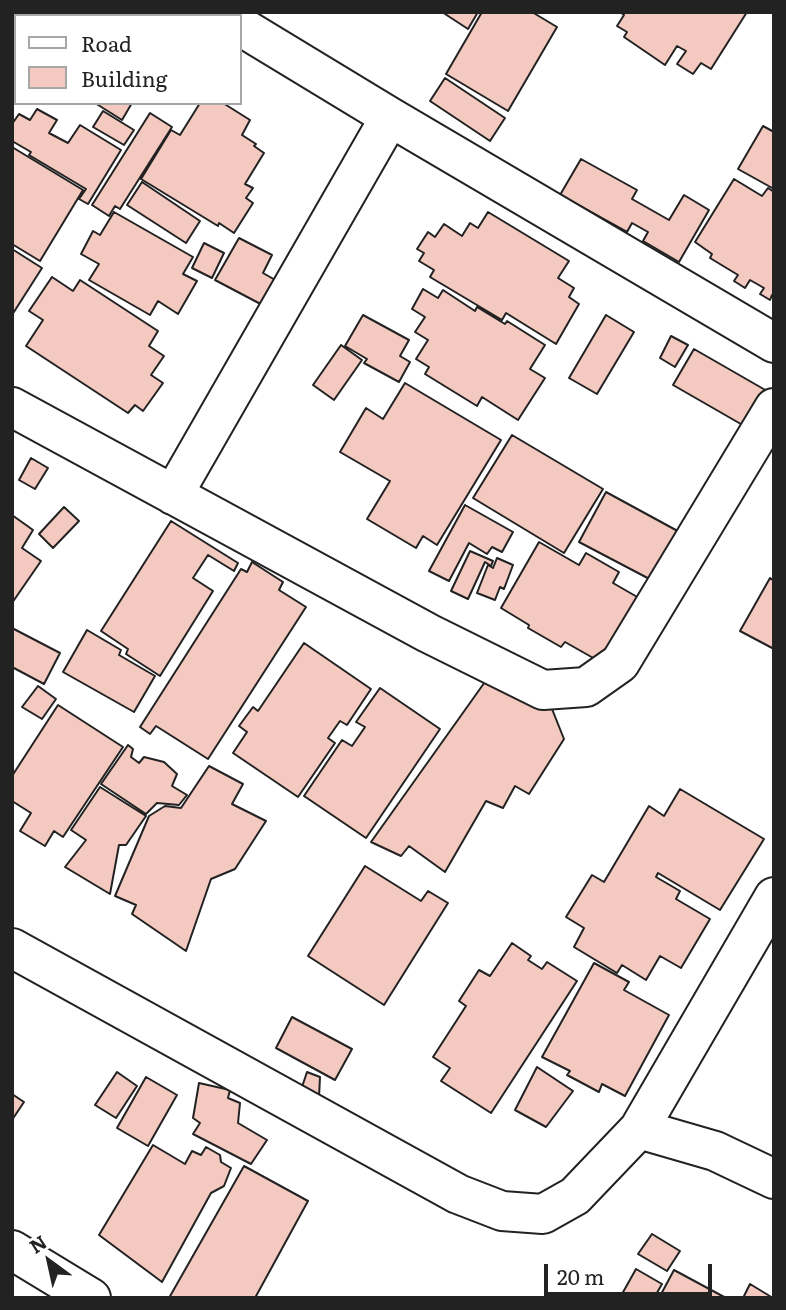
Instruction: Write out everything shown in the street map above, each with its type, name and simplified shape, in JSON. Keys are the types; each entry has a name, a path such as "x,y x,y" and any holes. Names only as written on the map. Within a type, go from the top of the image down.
{"street":[{"path":"242,27 774,343"},
{"path":"173,495 390,117"},
{"path":"12,407 416,627 543,690 586,687 620,663 774,408"},
{"path":"12,948 458,1194 502,1211 543,1214 575,1196 639,1129 774,897"},
{"path":"639,1129 715,1151 774,1179"},
{"path":"12,1250 91,1298"}],"building":[{"path":"12,12 142,14 14,14 14,54"},
{"path":"442,12 478,12 468,29"},
{"path":"482,12 532,12 557,27 508,111 446,74"},
{"path":"620,12 747,12 711,69 701,63 693,74 677,64 686,51 677,46 665,65 624,37 627,32 617,26 624,15"},
{"path":"445,78 505,118 490,141 430,101"},
{"path":"98,105 131,105 122,120"},
{"path":"199,105 226,105 250,120 242,135 264,153 245,184 253,188 246,198 253,203 234,233 141,179 171,130 180,135"},
{"path":"37,109 57,120 49,133 68,143 80,125 121,150 88,204 79,199 86,189 29,155 31,152 12,141 12,124 19,114 30,120"},
{"path":"103,111 134,130 124,145 93,127"},
{"path":"150,113 172,127 120,209 115,206 109,216 92,205"},
{"path":"763,126 774,132 774,189 738,169"},
{"path":"12,147 83,190 40,261 12,244"},
{"path":"581,159 637,190 632,199 669,220 684,195 709,210 679,262 643,241 648,232 632,223 627,232 560,195"},
{"path":"734,179 762,196 768,188 774,192 774,296 772,295 770,300 760,294 764,288 750,280 745,288 734,281 738,275 710,258 712,254 695,242"},
{"path":"142,182 200,221 186,243 127,205"},
{"path":"114,212 193,257 183,274 197,281 178,314 158,301 150,315 89,280 99,264 81,254 93,231 100,235"},
{"path":"488,212 569,261 558,278 574,288 569,297 579,304 556,344 506,313 502,320 430,277 434,270 419,261 424,253 417,249 428,232 435,237 444,224 462,236 470,223 478,228"},
{"path":"239,238 272,255 263,273 284,285 270,309 215,280"},
{"path":"204,243 224,253 212,278 192,268"},
{"path":"12,249 42,268 12,315"},
{"path":"52,277 73,291 80,280 158,331 149,346 164,356 151,375 163,383 143,411 135,405 128,413 26,346 43,320 29,311"},
{"path":"423,289 438,298 443,290 475,311 477,307 505,324 507,321 545,345 530,369 545,378 518,420 482,397 477,406 425,374 429,367 416,359 428,340 415,332 425,317 412,309"},
{"path":"363,315 409,340 400,356 410,362 399,382 364,363 367,359 345,346"},
{"path":"606,315 634,332 597,394 569,378"},
{"path":"671,336 688,345 675,367 660,358"},
{"path":"341,345 362,360 334,400 313,385"},
{"path":"694,349 774,395 753,431 673,385"},
{"path":"405,383 501,440 437,545 423,536 416,548 367,519 390,481 340,452 366,408 383,419"},
{"path":"512,435 603,489 564,553 473,498"},
{"path":"31,458 48,468 35,489 19,480"},
{"path":"606,492 685,535 659,584 579,542"},
{"path":"465,505 513,532 502,552 492,547 487,554 469,543 449,581 429,571"},
{"path":"64,507 79,521 53,548 39,534"},
{"path":"12,515 33,530 22,548 41,561 12,603"},
{"path":"171,521 238,563 234,571 208,555 193,578 213,591 160,676 126,654 128,649 101,631"},
{"path":"539,542 579,565 586,553 619,572 613,583 639,598 602,663 565,642 561,647 501,608"},
{"path":"470,551 493,561 491,566 485,562 468,599 451,591"},
{"path":"497,558 513,565 504,589 500,587 495,600 477,593 488,565 493,568"},
{"path":"252,562 283,582 279,590 306,607 208,759 156,726 150,734 140,727 241,569 247,572"},
{"path":"770,578 774,581 774,649 740,631"},
{"path":"12,628 60,653 44,684 12,667"},
{"path":"87,630 121,650 119,655 155,676 134,712 63,672"},
{"path":"304,643 371,689 347,725 340,721 328,738 335,743 298,797 233,753 247,732 239,726 253,707 258,711"},
{"path":"492,672 552,709 564,739 529,794 515,786 503,808 486,801 445,872 409,846 401,856 371,842"},
{"path":"38,686 56,699 42,719 22,707"},
{"path":"380,688 440,729 366,838 304,796 342,740 352,746 365,727 356,722"},
{"path":"58,705 123,747 63,837 54,831 45,846 20,831 31,813 12,801 12,776"},
{"path":"128,745 133,749 131,757 139,763 144,757 164,762 177,774 172,786 187,795 179,805 157,803 146,814 101,784"},
{"path":"209,766 243,784 232,804 266,821 235,869 211,879 186,951 132,914 136,905 115,896 149,816 165,806 181,808"},
{"path":"100,787 146,816 126,845 119,845 110,894 65,867 86,840 71,830"},
{"path":"680,789 764,839 720,910 658,873 656,877 680,891 676,899 710,919 681,968 660,956 646,980 622,965 617,973 574,947 584,928 566,917 592,875 604,882 649,806 664,816"},
{"path":"365,866 421,901 428,891 448,903 384,1005 308,956"},
{"path":"512,943 531,956 528,960 542,969 547,962 577,981 491,1113 441,1081 450,1068 433,1057 466,1006 459,1001 479,970 490,976"},
{"path":"594,963 629,982 624,990 669,1015 625,1096 602,1084 599,1092 567,1075 570,1071 542,1057"},
{"path":"292,1017 352,1049 335,1080 276,1048"},
{"path":"537,1067 573,1091 546,1127 515,1110"},
{"path":"117,1072 137,1086 116,1118 95,1105"},
{"path":"307,1072 320,1077 319,1097 301,1090"},
{"path":"146,1077 177,1095 148,1146 117,1128"},
{"path":"199,1083 230,1090 228,1098 240,1103 238,1123 267,1140 251,1164 193,1134 200,1123 193,1118"},
{"path":"12,1094 24,1102 12,1120"},
{"path":"153,1145 185,1164 192,1151 201,1155 206,1147 220,1155 221,1162 231,1168 224,1186 211,1193 162,1282 99,1235"},
{"path":"244,1166 308,1201 255,1298 169,1298"},
{"path":"652,1234 680,1251 667,1271 638,1254"},
{"path":"636,1269 662,1284 654,1298 629,1298 622,1294"},
{"path":"674,1270 726,1298 659,1298"},
{"path":"750,1284 773,1298 743,1298"}]}
